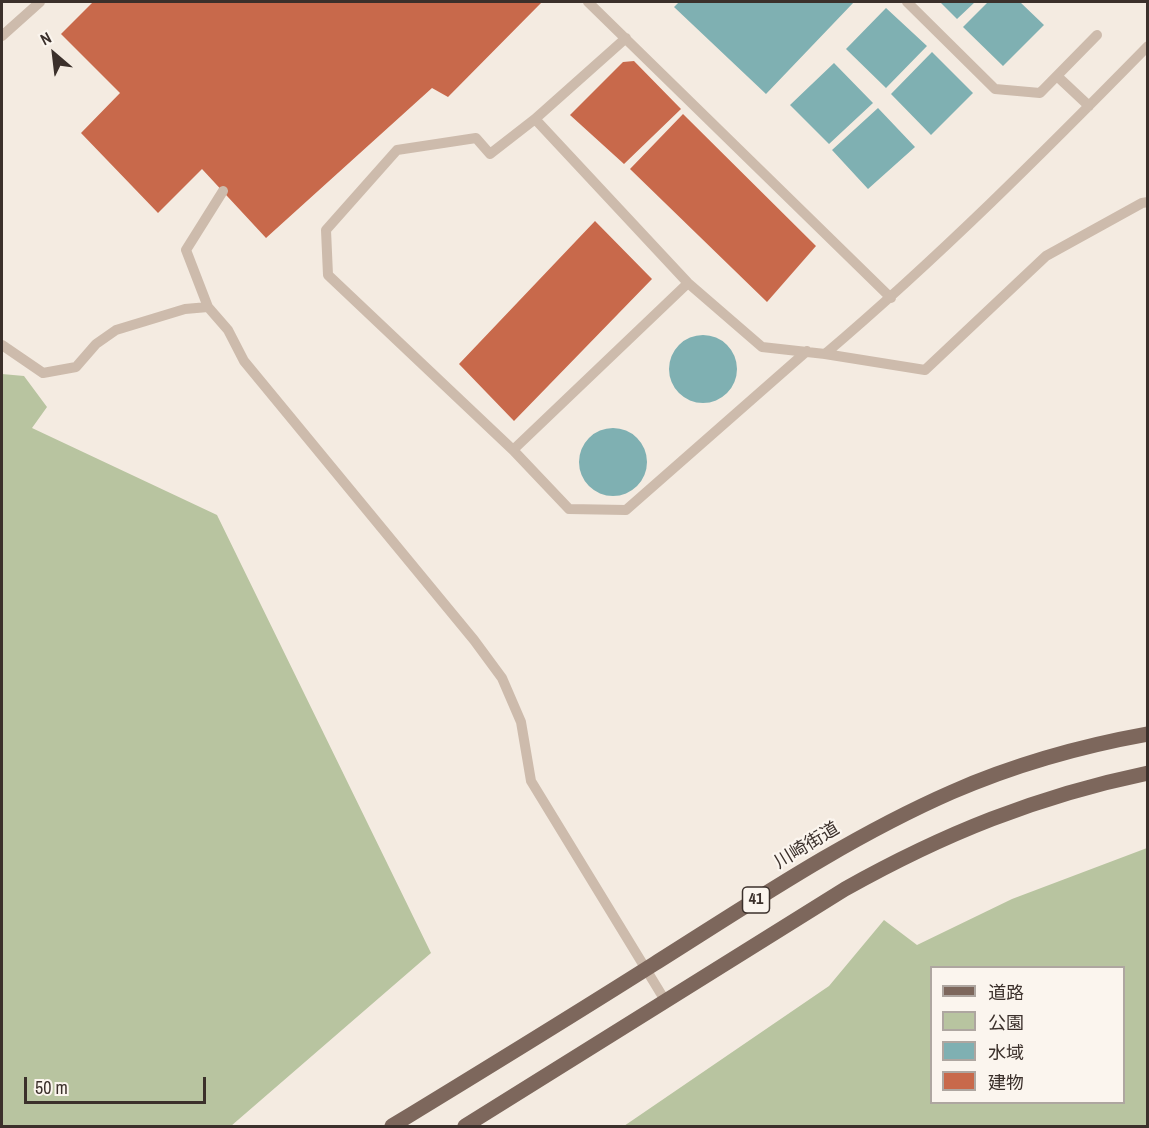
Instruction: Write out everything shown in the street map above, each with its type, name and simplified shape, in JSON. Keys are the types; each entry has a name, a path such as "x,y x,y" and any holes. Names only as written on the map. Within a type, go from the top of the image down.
{"main road":[{"name":"川崎街道","path":"392,1126 810,866 884,825 943,796 1005,771 1109,741 1148,734"},
{"name":"41","path":"465,1126 893,862 991,817 1042,800 1148,773"}],"lane":[{"path":"2,36 40,2"},
{"path":"588,2 891,298"},
{"path":"907,2 995,89 1040,93 1097,35"},
{"path":"626,38 535,119 490,154 476,138 397,150 326,230 328,275 513,450 569,509 626,510 807,351"},
{"path":"825,354 891,298 1148,46"},
{"path":"1057,76 1089,106"},
{"path":"535,119 688,283 762,347 807,351 925,370 1046,256 1148,202"},
{"path":"223,191 186,250 208,307 228,330 244,361 474,640 502,678 521,722 531,781 666,1002"},
{"path":"513,450 688,283"},
{"path":"2,345 43,373 76,367 96,344 116,330 185,309 208,307"}],"green space":[{"path":"2,374 24,376 47,407 32,428 217,515 431,953 231,1126 2,1126"},
{"path":"1147,848 1147,1126 624,1126 829,986 884,920 917,945 1012,899"}],"water":[{"path":"679,2 854,2 766,94 674,7"},
{"path":"940,2 975,2 957,19"},
{"path":"988,2 1020,2 1044,25 1003,66 963,27"},
{"path":"886,8 927,46 886,88 846,49"},
{"path":"932,52 973,93 931,135 891,94"},
{"path":"834,63 873,103 829,144 790,105"},
{"path":"878,108 915,147 868,189 832,150"},
{"path":"703,335 716,338 727,345 734,356 737,369 734,382 727,393 716,400 703,403 690,400 679,393 672,382 669,369 672,356 679,345 690,338"},
{"path":"613,428 626,431 637,438 644,449 647,462 644,475 637,486 626,493 613,496 600,493 589,486 582,475 579,462 582,449 589,438 600,431"}],"building":[{"path":"93,2 542,2 448,97 432,88 266,238 202,169 158,213 81,133 120,93 61,34"},
{"path":"634,61 681,109 624,164 570,115 623,62"},
{"path":"683,114 816,246 767,302 630,169"},
{"path":"595,221 652,279 514,421 459,364"}]}
